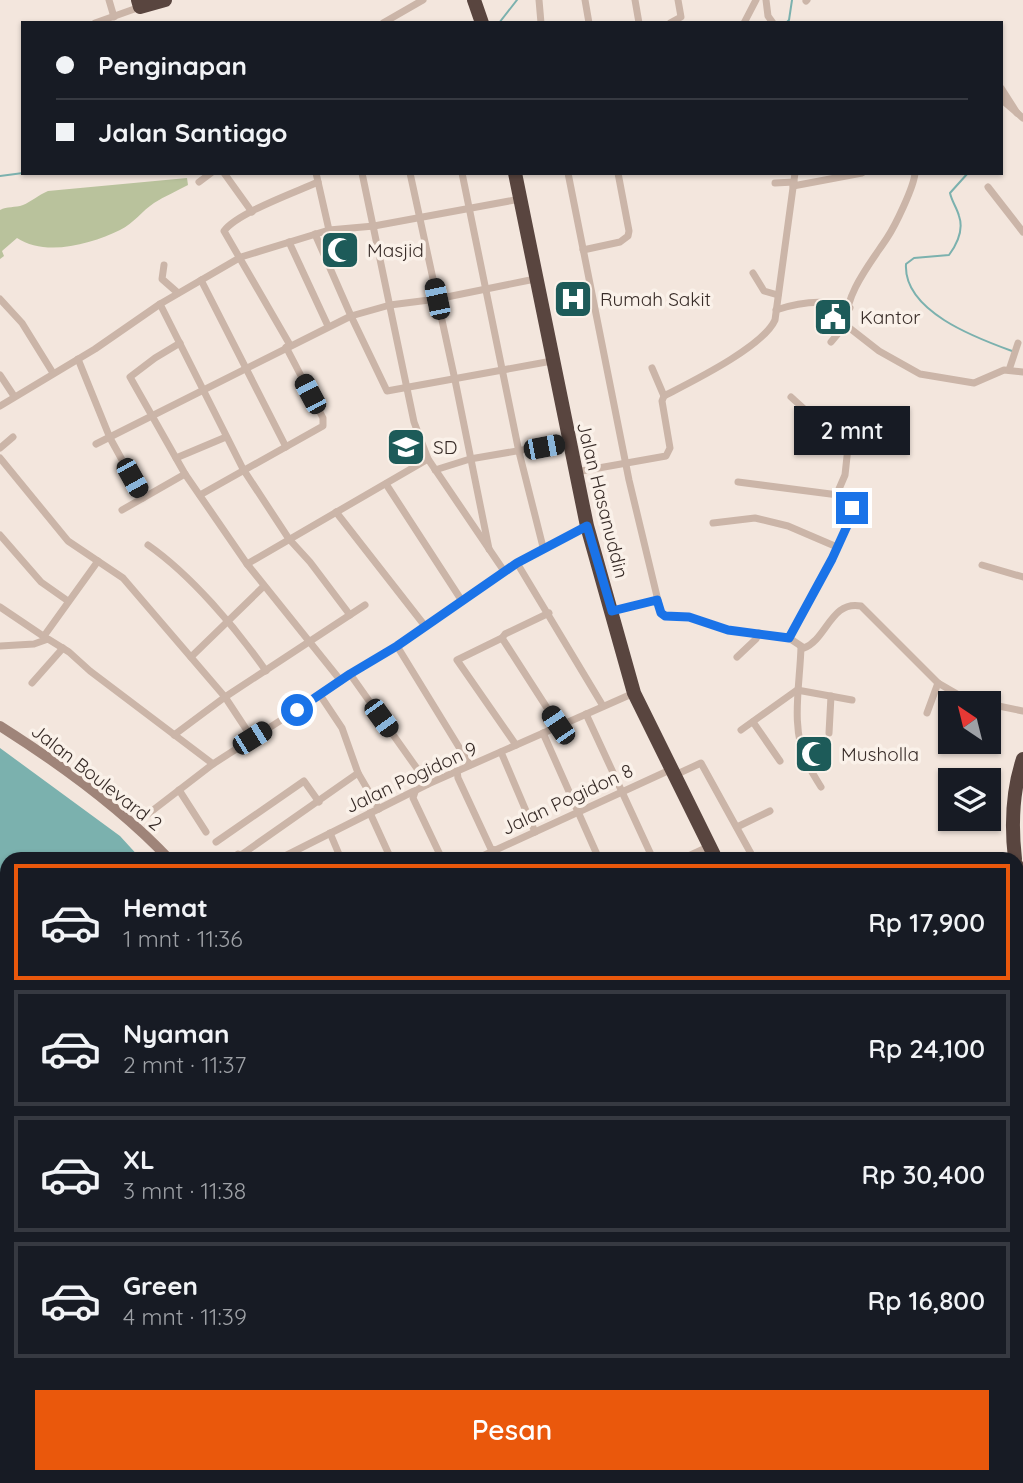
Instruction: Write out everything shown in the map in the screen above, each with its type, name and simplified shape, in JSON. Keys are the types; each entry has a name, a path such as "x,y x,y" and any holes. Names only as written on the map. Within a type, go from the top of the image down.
{"highway":[{"path":"139,3 165,0"},
{"path":"474,0 482,21"},
{"name":"Jalan Hasanuddin","path":"515,175 587,526 634,693 713,852"},
{"path":"1015,852 1014,792 1023,759"}],"main road":[{"name":"Jalan Boulevard 2","path":"0,726 34,748 135,824 163,852"}],"street":[{"path":"109,0 114,18"},
{"path":"386,21 423,0"},
{"path":"539,0 541,21"},
{"path":"586,0 589,21"},
{"path":"635,0 639,21"},
{"path":"745,21 756,0"},
{"path":"765,0 772,21"},
{"path":"674,21 681,18 680,1"},
{"path":"103,21 114,18 139,3"},
{"path":"1003,91 1020,115"},
{"path":"1003,101 1020,115"},
{"path":"199,182 208,175"},
{"path":"225,175 252,212"},
{"path":"316,175 329,230"},
{"path":"362,175 414,422 428,459 505,571"},
{"path":"410,175 456,380 489,549"},
{"path":"462,175 501,371 543,547"},
{"path":"568,175 626,463 661,613 665,616 689,617 728,630 789,638 801,647 811,645 842,609 857,605 865,608 938,683 952,691"},
{"path":"583,250 620,242 629,234 618,175"},
{"path":"664,396 743,352 770,329 776,310 795,175"},
{"path":"775,183 794,184 850,175"},
{"path":"831,342 846,324 858,280 891,232 914,185 915,175"},
{"path":"200,495 318,429 324,423 288,346 225,231 230,224 252,212 318,182"},
{"path":"988,187 1023,232"},
{"path":"0,406 78,359 160,304 241,257 329,230 374,226 520,199"},
{"path":"315,234 385,389 391,391 552,361"},
{"path":"289,242 328,326"},
{"path":"164,265 162,279 178,293"},
{"path":"752,273 764,291 778,295"},
{"path":"96,444 351,316 390,305 437,299 535,279"},
{"path":"201,280 286,447"},
{"path":"0,299 22,323 53,373"},
{"path":"776,310 798,304 822,302 849,308"},
{"path":"160,304 243,469 289,540 310,562 350,615"},
{"path":"846,324 879,351 920,374 974,383 1009,370 1023,372"},
{"path":"180,343 130,377 186,474 247,564 341,681"},
{"path":"1009,370 1016,349"},
{"path":"78,359 110,438 143,498"},
{"path":"575,472 664,457 669,453 669,433 662,401 664,396 652,368"},
{"path":"0,375 14,396"},
{"path":"791,397 814,418 849,438 845,475 835,496"},
{"path":"0,447 13,437"},
{"path":"176,458 226,437"},
{"path":"435,470 470,459 569,442"},
{"path":"0,458 68,541 123,578 225,697 252,738"},
{"path":"247,564 428,459"},
{"path":"122,510 186,474"},
{"path":"738,482 849,497 852,515 789,638"},
{"path":"386,484 462,601"},
{"path":"336,512 425,626"},
{"path":"713,523 755,518 788,526 837,547"},
{"path":"135,824 252,738 397,646 517,563 587,526"},
{"path":"0,535 41,582 68,601"},
{"path":"148,545 171,562 227,621 266,671"},
{"path":"0,646 34,644 46,638 68,601 98,561"},
{"path":"517,563 603,706"},
{"path":"982,565 1023,577"},
{"path":"191,657 264,586"},
{"path":"612,611 657,600"},
{"path":"174,735 225,697 365,605"},
{"path":"0,607 64,648 214,764"},
{"path":"516,745 457,660 549,614"},
{"path":"737,657 754,642 758,633"},
{"path":"502,638 558,725"},
{"path":"397,646 470,765"},
{"path":"801,647 797,690 799,739 806,762 821,787"},
{"path":"32,683 64,648"},
{"path":"350,674 428,784"},
{"path":"927,713 938,683"},
{"path":"741,730 797,690 852,700"},
{"name":"Jalan Pogidon 9","path":"294,852 428,784 634,693"},
{"path":"320,695 342,728 358,773 379,809"},
{"path":"829,733 831,696"},
{"path":"1001,706 1023,711"},
{"path":"586,714 650,852"},
{"path":"753,722 780,761"},
{"path":"543,733 596,852"},
{"path":"501,752 535,832"},
{"name":"Jalan Pogidon 8","path":"497,852 621,792 701,763 737,827"},
{"path":"457,771 492,852"},
{"path":"245,852 358,773"},
{"path":"216,842 304,781 319,802"},
{"path":"180,790 206,832"},
{"path":"415,792 413,798 439,852"},
{"path":"750,852 737,827 770,811"},
{"path":"370,813 388,852"},
{"path":"330,833 338,852"}],"green space":[{"path":"187,178 188,185 154,203 130,224 109,235 82,244 55,248 28,244 17,238 2,251 4,256 0,259 0,210 23,205 48,191"}],"water":[{"path":"0,748 120,836 135,852 0,852"}],"waterway":[{"path":"501,21 517,0"},
{"path":"788,21 792,0"},
{"path":"0,176 21,173"},
{"path":"966,175 950,193 960,221 960,232 955,246 949,255 914,258 906,264 908,281 916,296 944,320 980,339 1012,351"}],"place":[{"name":"Masjid","path":"340,250"},
{"name":"Rumah Sakit","path":"573,299"},
{"name":"Kantor","path":"833,317"},
{"name":"SD","path":"406,447"},
{"name":"Musholla","path":"814,754"}],"route":[{"path":"297,710 397,646 517,563 587,526 612,611 657,600 661,613 665,616 689,617 728,630 789,638 832,559 852,515 852,508"}]}
